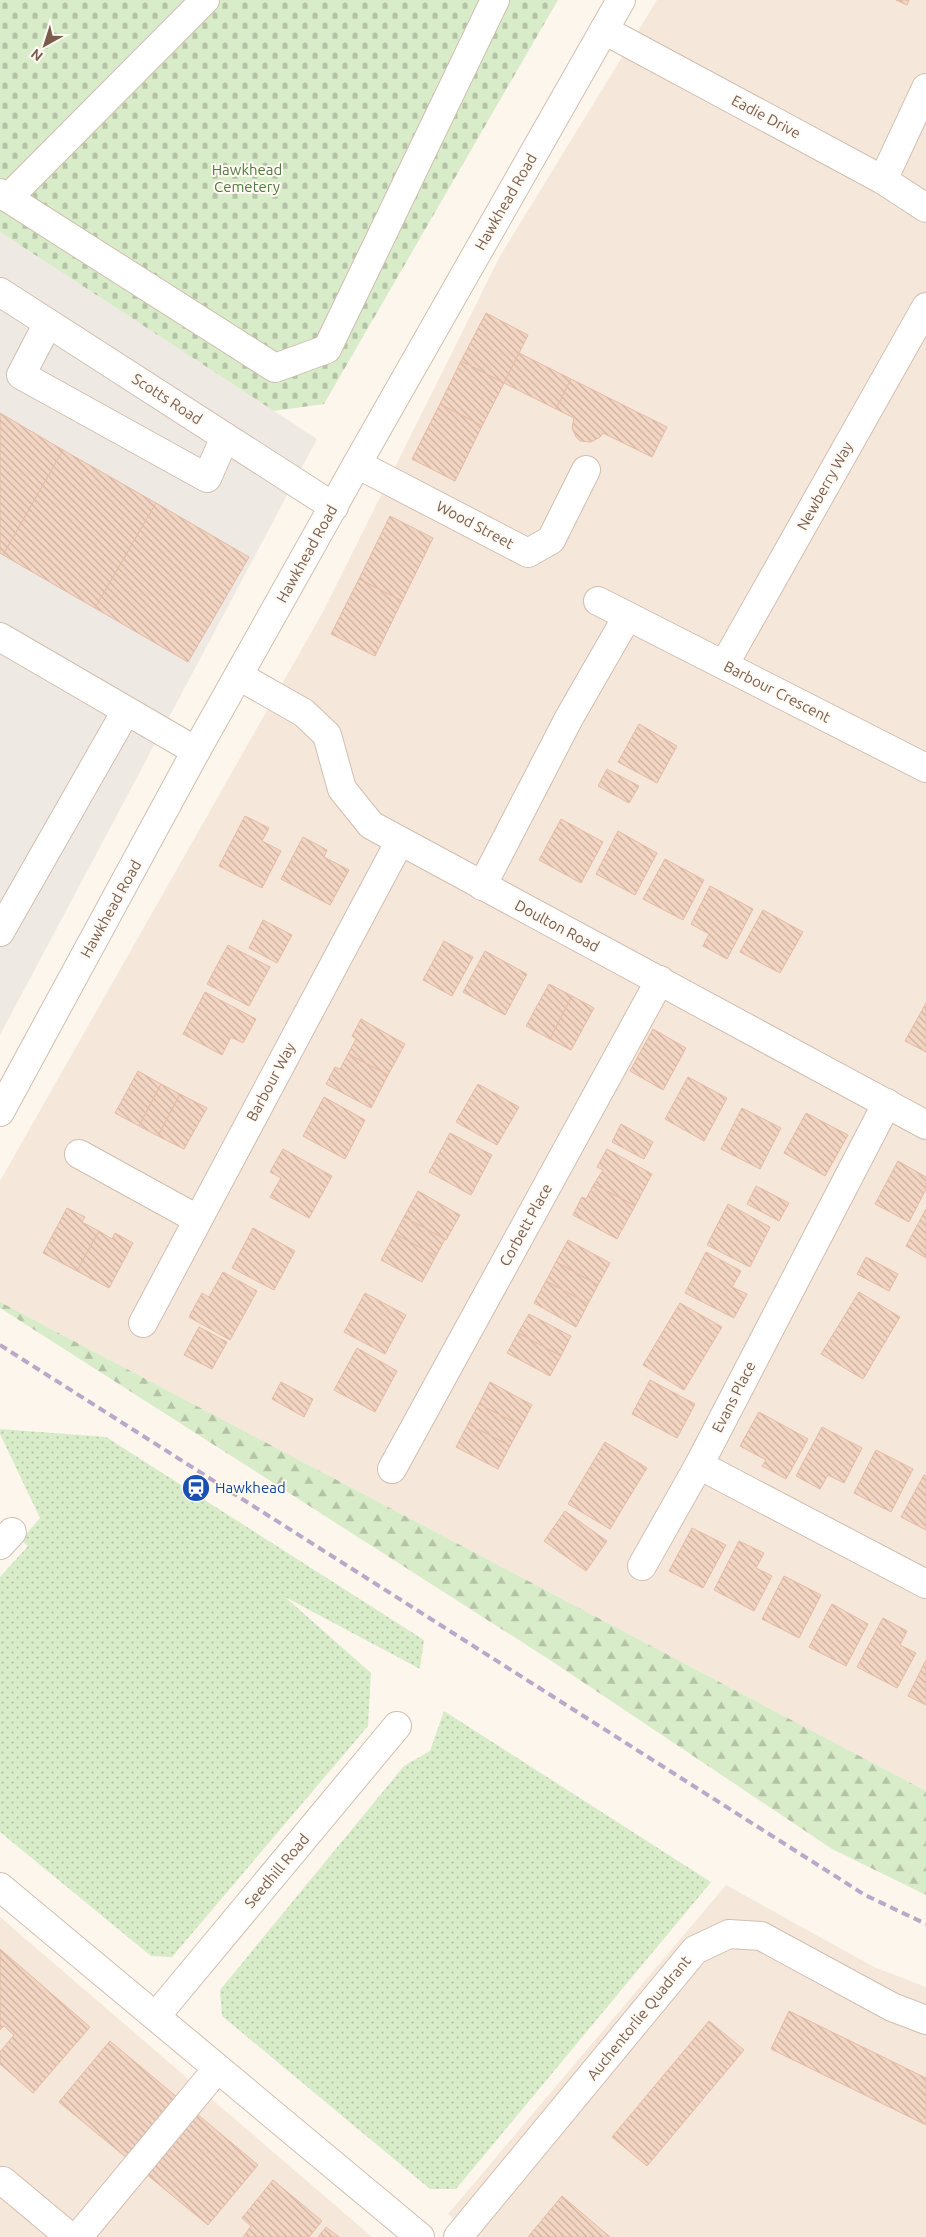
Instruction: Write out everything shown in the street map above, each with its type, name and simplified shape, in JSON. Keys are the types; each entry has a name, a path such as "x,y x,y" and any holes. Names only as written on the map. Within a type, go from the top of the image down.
{"street":[{"path":"205,0 4,196 275,368 327,349 495,0"},
{"name":"Hawkhead Road","path":"0,1112 196,751 621,0"},
{"name":"Eadie Drive","path":"604,30 883,180 926,208"},
{"path":"883,180 926,88"},
{"name":"Scotts Road","path":"0,292 334,506"},
{"name":"Newberry Way","path":"724,665 926,306"},
{"path":"48,323 22,376 207,478 225,436"},
{"name":"Wood Street","path":"357,464 528,552 551,540 586,470"},
{"name":"Barbour Crescent","path":"598,601 926,768"},
{"path":"482,886 569,718 627,617"},
{"path":"0,637 196,751"},
{"name":"Doulton Road","path":"239,676 304,713 327,735 342,789 371,825 887,1102 926,1125"},
{"path":"0,932 126,710"},
{"name":"Barbour Way","path":"143,1323 400,841"},
{"name":"Corbett Place","path":"392,1469 660,980"},
{"name":"Evans Place","path":"642,1566 699,1465 887,1102"},
{"path":"78,1154 197,1219"},
{"path":"699,1465 926,1584"},
{"name":"Seedhill Road","path":"156,2016 397,1726"},
{"path":"0,1887 420,2237"},
{"name":"Auchentorlie Quadrant","path":"458,2237 694,1950 729,1934 761,1936 892,2007 926,2020"},
{"path":"78,2237 217,2069"},
{"path":"3,2181 70,2237"}],"shaded area":[{"path":"657,0 926,0 926,1791 0,1302 0,1181 324,610 500,256"},
{"path":"0,232 317,439 0,1035"},
{"path":"726,1885 874,1967 926,1987 926,2237 474,2237 448,2214"},
{"path":"0,1917 372,2237 0,2237"}],"green space":[{"name":"Hawkhead Cemetery","path":"0,0 558,0 324,404 274,411 0,232"},
{"path":"0,1302 926,1791 926,1895 832,1849 550,1660 0,1308"},
{"path":"0,1429 106,1437 424,1640 420,1669 285,1597 371,1673 368,1726 172,1957 151,1956 0,1832 0,1577 28,1546 21,1540 40,1518 0,1434"},
{"path":"444,1711 711,1882 456,2189 430,2189 222,2016 220,1990 404,1766 430,1751"}],"building":[{"path":"896,0 909,0 907,5"},
{"path":"486,313 528,335 504,383 461,361"},
{"path":"519,353 571,379 556,409 504,383"},
{"path":"461,361 504,383 482,426 440,404"},
{"path":"571,379 667,427 652,457 603,433 591,442 580,441 572,428 574,418 556,409"},
{"path":"440,404 482,426 455,481 412,459"},
{"path":"0,413 63,450 3,555 0,553"},
{"path":"63,450 156,503 95,608 3,555"},
{"path":"156,503 249,557 188,662 95,608"},
{"path":"390,516 433,538 402,601 359,579"},
{"path":"359,579 402,601 375,656 331,634"},
{"path":"639,724 677,746 657,783 618,762"},
{"path":"607,769 639,786 629,803 598,786"},
{"path":"245,816 269,828 262,841 281,851 262,888 219,866"},
{"path":"561,819 603,842 581,883 539,860"},
{"path":"618,831 657,853 635,895 596,874"},
{"path":"303,837 327,850 324,857 349,870 330,905 281,879"},
{"path":"665,859 704,880 683,920 643,899"},
{"path":"710,886 753,909 727,959 703,946 709,934 691,924"},
{"path":"763,910 803,932 780,973 740,952"},
{"path":"263,920 292,935 277,963 249,948"},
{"path":"444,941 473,957 452,996 423,980"},
{"path":"228,945 270,967 249,1006 207,984"},
{"path":"485,951 527,974 505,1015 463,992"},
{"path":"549,984 572,996 550,1039 526,1026"},
{"path":"205,992 256,1019 243,1043 231,1037 222,1055 183,1034"},
{"path":"572,996 594,1008 571,1050 550,1039"},
{"path":"926,1003 926,1052 905,1041"},
{"path":"361,1019 405,1044 388,1075 348,1054 356,1039 352,1036"},
{"path":"653,1029 686,1048 663,1090 630,1071"},
{"path":"348,1054 388,1075 371,1108 326,1084 335,1067 340,1069"},
{"path":"138,1071 161,1084 139,1126 115,1113"},
{"path":"688,1077 727,1098 704,1141 665,1119"},
{"path":"161,1084 180,1094 158,1136 139,1126"},
{"path":"478,1084 519,1107 497,1145 456,1122"},
{"path":"180,1094 207,1108 184,1149 158,1136"},
{"path":"324,1097 365,1120 345,1159 303,1136"},
{"path":"742,1108 781,1128 760,1169 721,1149"},
{"path":"806,1113 848,1135 825,1176 784,1153"},
{"path":"621,1124 653,1142 644,1159 612,1142"},
{"path":"450,1133 492,1155 471,1195 429,1172"},
{"path":"283,1149 332,1176 309,1218 270,1197 281,1178 270,1172"},
{"path":"607,1149 652,1174 635,1206 594,1184 603,1170 597,1167"},
{"path":"898,1161 926,1177 926,1189 909,1222 875,1204"},
{"path":"594,1184 635,1206 617,1239 573,1215 582,1197 586,1199"},
{"path":"756,1186 789,1203 779,1221 747,1204"},
{"path":"418,1191 460,1215 446,1240 404,1217"},
{"path":"728,1204 770,1227 750,1267 707,1245"},
{"path":"67,1208 85,1217 82,1222 99,1231 77,1271 43,1253"},
{"path":"926,1209 926,1258 906,1246"},
{"path":"404,1217 445,1239 436,1256 395,1234"},
{"path":"253,1228 295,1251 274,1290 232,1268"},
{"path":"99,1231 112,1239 115,1233 133,1243 109,1288 77,1271"},
{"path":"395,1234 436,1256 422,1282 381,1260"},
{"path":"568,1240 610,1263 598,1285 556,1262"},
{"path":"706,1252 741,1271 732,1287 747,1294 734,1318 685,1293"},
{"path":"866,1257 898,1274 889,1291 857,1274"},
{"path":"556,1262 598,1285 588,1304 546,1281"},
{"path":"223,1272 257,1291 230,1340 189,1317 202,1293 209,1297"},
{"path":"546,1281 588,1304 576,1327 534,1303"},
{"path":"859,1292 900,1317 863,1379 821,1354"},
{"path":"365,1293 406,1315 385,1354 344,1332"},
{"path":"680,1303 722,1327 684,1390 643,1365"},
{"path":"529,1314 571,1336 561,1356 518,1333"},
{"path":"199,1327 227,1342 212,1369 184,1355"},
{"path":"518,1333 561,1356 550,1376 507,1353"},
{"path":"357,1348 397,1371 375,1412 334,1390"},
{"path":"650,1380 695,1404 677,1438 632,1414"},
{"path":"281,1382 313,1399 304,1417 272,1399"},
{"path":"490,1382 532,1405 521,1426 479,1404"},
{"path":"479,1404 521,1426 510,1446 468,1424"},
{"path":"759,1412 808,1439 786,1479 762,1466 766,1460 740,1446"},
{"path":"468,1424 510,1446 498,1469 456,1447"},
{"path":"822,1427 862,1448 844,1483 828,1475 820,1489 796,1476"},
{"path":"605,1442 647,1468 610,1529 568,1504"},
{"path":"876,1450 913,1469 891,1512 854,1493"},
{"path":"924,1475 926,1476 926,1530 901,1517"},
{"path":"565,1511 607,1541 586,1571 544,1541"},
{"path":"692,1528 726,1545 703,1588 669,1571"},
{"path":"739,1541 764,1553 756,1568 772,1576 754,1611 714,1590"},
{"path":"784,1576 821,1595 799,1638 762,1619"},
{"path":"832,1604 868,1624 846,1666 809,1647"},
{"path":"883,1618 907,1631 900,1645 916,1653 897,1688 857,1667"},
{"path":"926,1660 926,1705 908,1696"},
{"path":"0,1949 90,2027 33,2093 0,2064 0,2052 14,2035 4,2026 0,2030"},
{"path":"789,2011 926,2078 926,2125 771,2049"},
{"path":"709,2021 744,2050 647,2166 612,2137"},
{"path":"110,2041 258,2165 208,2225 59,2102"},
{"path":"273,2180 322,2221 309,2237 243,2237 251,2226 242,2218"},
{"path":"562,2196 610,2237 528,2237"},
{"path":"326,2227 339,2237 318,2237"}],"railway":[{"path":"0,1345 865,1895 926,1924"}],"place":[{"name":"Hawkhead","path":"196,1488"}]}
